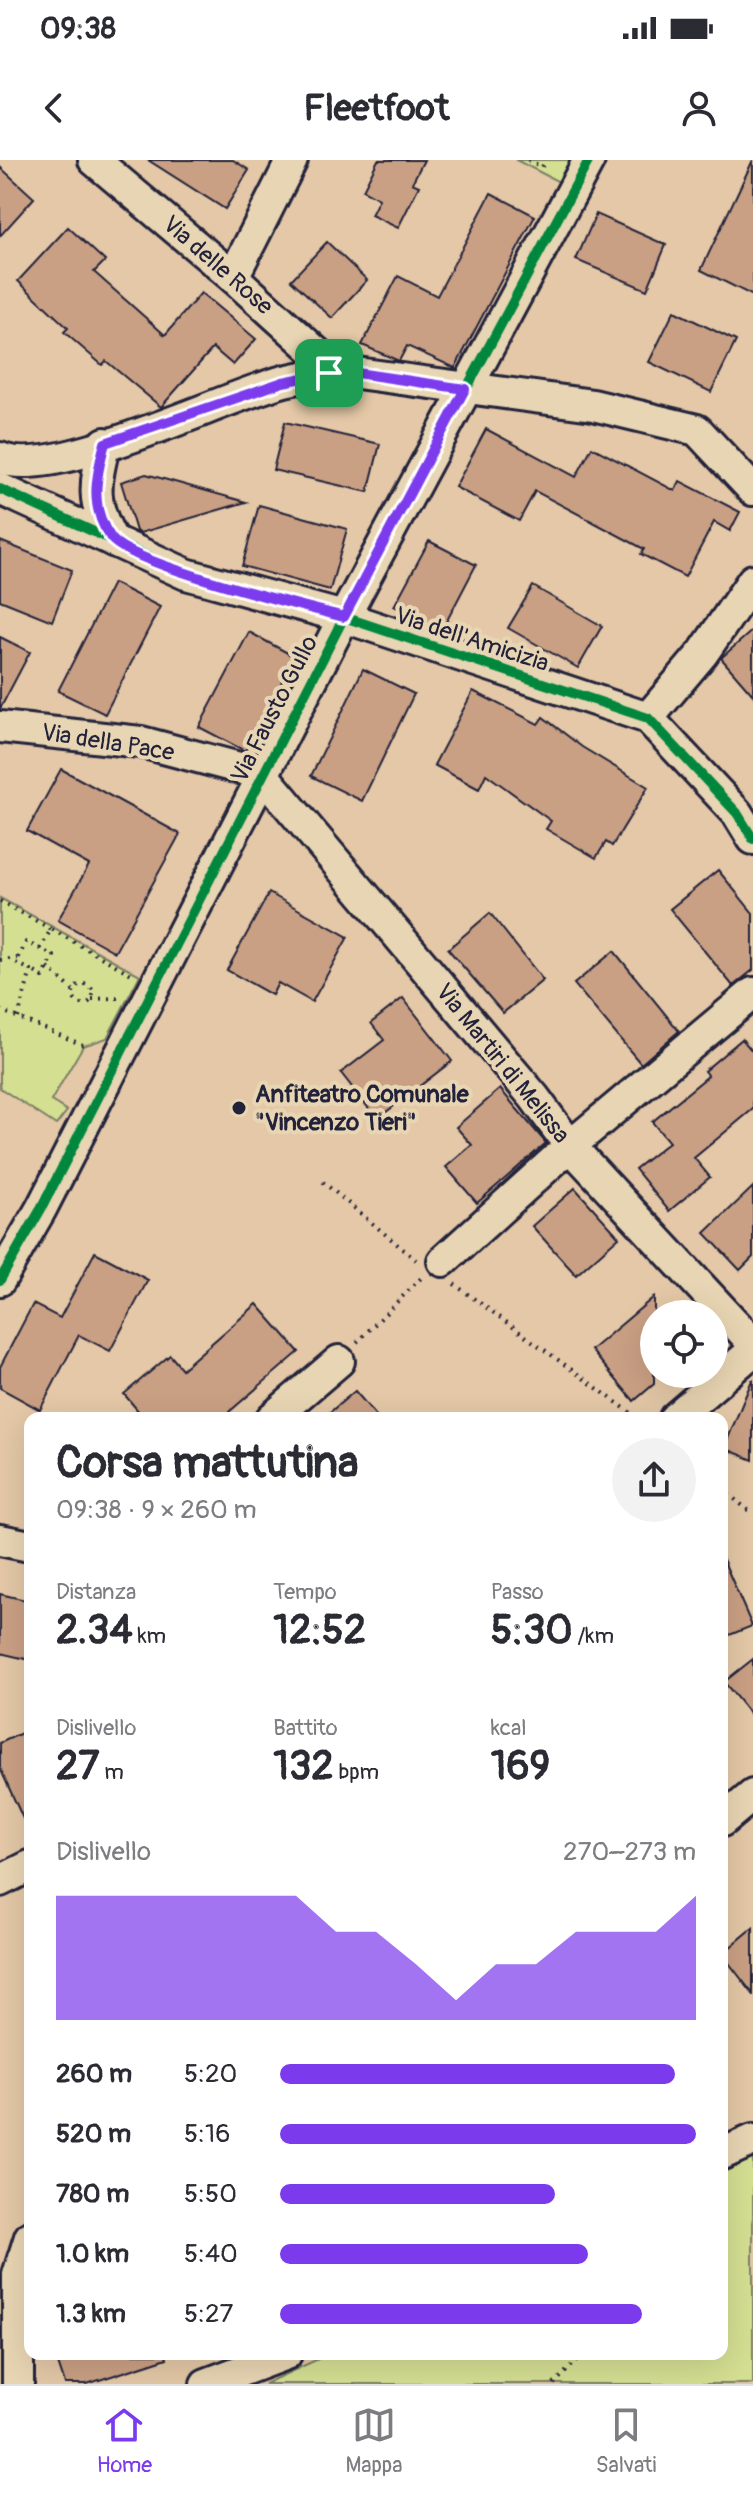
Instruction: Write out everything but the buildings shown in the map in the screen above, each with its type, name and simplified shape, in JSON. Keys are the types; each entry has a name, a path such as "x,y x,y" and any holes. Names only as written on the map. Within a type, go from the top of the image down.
{"street":[{"name":"Via delle Rose","path":"94,160 233,277 339,373"},
{"path":"233,277 292,160"},
{"name":"Via Fausto Gullo","path":"0,1280 41,1209 344,617 589,160"},
{"path":"0,458 12,464 53,461 283,382 339,373 593,405 697,430 753,490"},
{"path":"105,443 95,480 98,514 113,541"},
{"name":"Via dell'Amicizia","path":"0,489 186,574 344,617 648,718 737,813 753,839"},
{"path":"648,718 703,653 753,580"},
{"name":"Via della Pace","path":"0,727 141,742 262,774"},
{"name":"Via Martiri di Melissa","path":"262,774 534,1097 570,1146 753,1343"},
{"path":"434,1266 570,1146 753,993"},
{"path":"682,1412 753,1351"},
{"path":"279,1412 339,1361"},
{"path":"0,1540 24,1545"},
{"path":"728,1816 753,1795"},
{"path":"0,1881 24,1869"},
{"path":"728,2151 753,2140"},
{"path":"18,2384 9,2326 24,2256"},
{"path":"206,2384 270,2360"}],"path":[{"path":"528,160 542,167 546,160"},
{"path":"0,901 138,977"},
{"path":"40,949 51,929"},
{"path":"26,942 54,956 43,977 16,963 18,958 26,942"},
{"path":"0,960 18,958"},
{"path":"48,968 73,990"},
{"path":"18,1018 31,970"},
{"path":"92,999 92,989 87,985 77,985 73,990 73,998 80,1005 92,999 127,998"},
{"path":"0,1010 83,1045"},
{"path":"323,1182 630,1412"},
{"path":"339,1361 417,1282"},
{"path":"728,1494 753,1514"},
{"path":"554,2384 577,2360"}],"green space":[{"path":"516,160 572,160 559,182"},
{"path":"0,898 140,975 107,1038 83,1046 51,1101 67,1111 56,1125 0,1088"},
{"path":"753,2156 753,2384 264,2384 316,2360 728,2360 728,2168"}],"cycle path":[{"path":"0,1280 41,1209 344,617 589,160"},
{"path":"0,489 186,574 344,617 648,718 737,813 753,839"}],"place":[{"name":"Anfiteatro Comunale \"Vincenzo Tieri\"","path":"239,1108"}],"route":[{"path":"329,373 357,373 465,389 344,617 186,574 113,541 98,514 95,480 105,443 283,382 329,373"}]}
